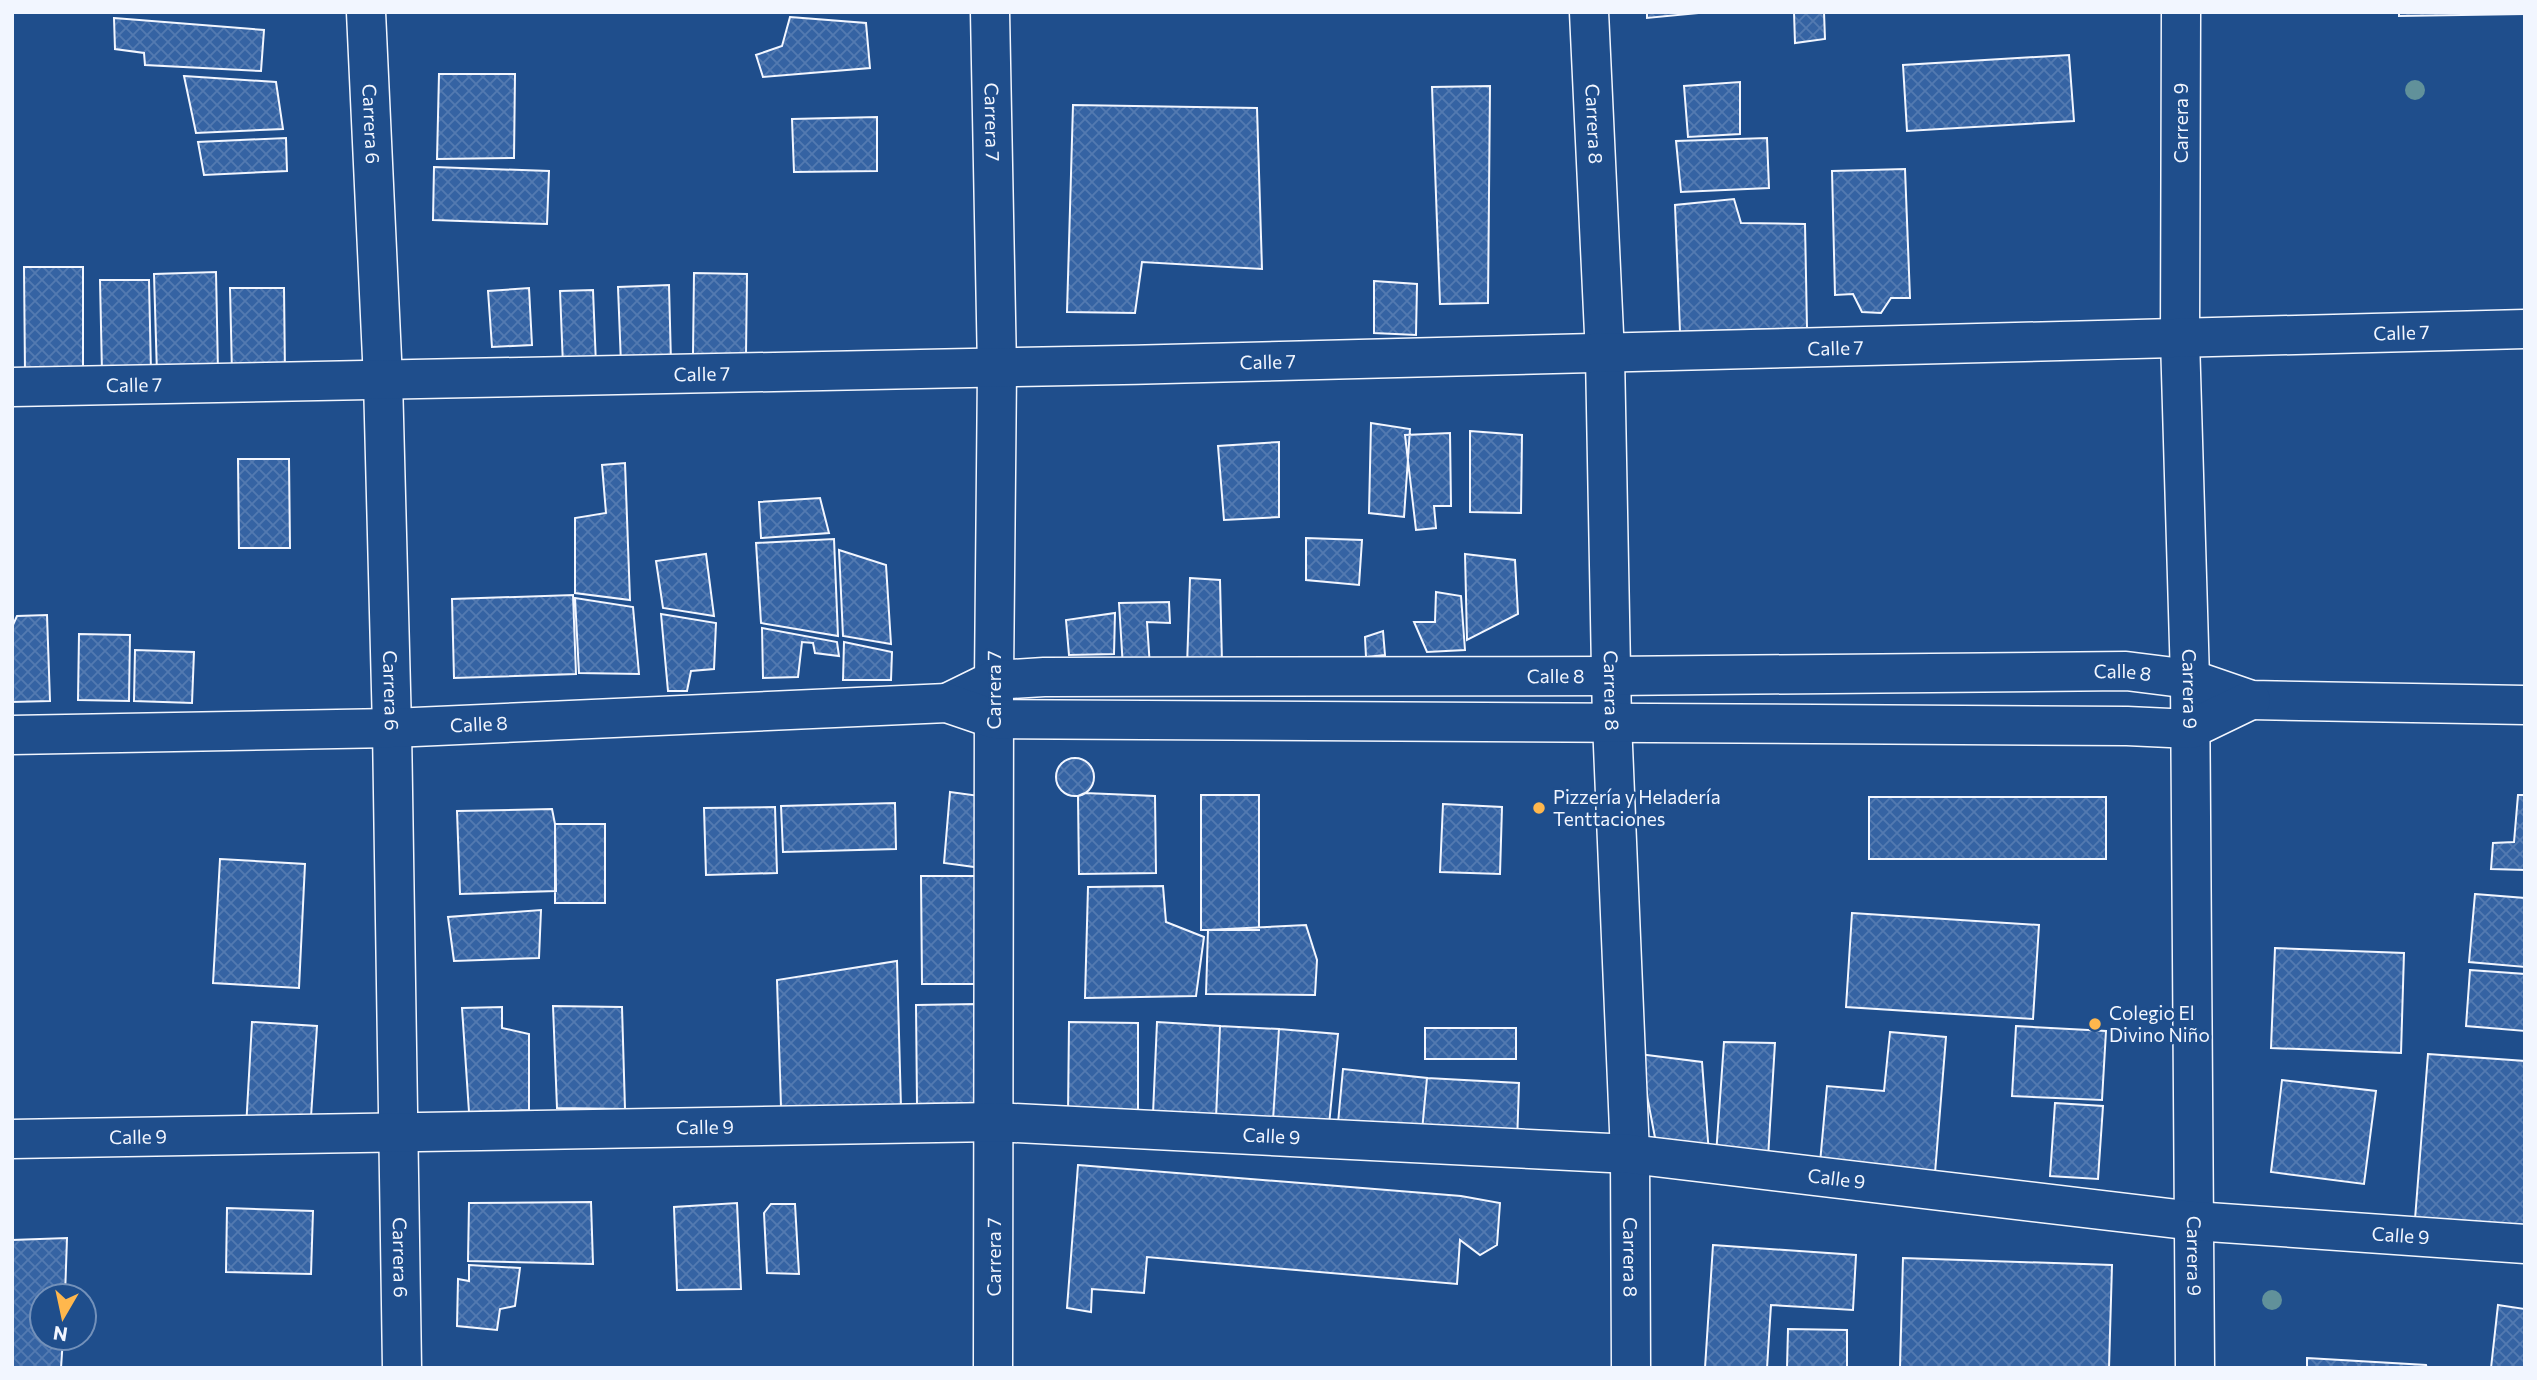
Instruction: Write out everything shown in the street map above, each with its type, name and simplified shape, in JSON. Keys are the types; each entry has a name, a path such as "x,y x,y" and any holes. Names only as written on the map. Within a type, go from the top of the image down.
{"street":[{"name":"Carrera 6","path":"366,12 383,380 392,728 402,1368"},
{"name":"Carrera 7","path":"990,12 997,369 993,1368"},
{"name":"Carrera 8","path":"1589,12 1605,355 1612,722 1630,1154 1631,1368"},
{"name":"Carrera 9","path":"2181,12 2180,339 2190,679 2195,1368"},
{"name":"Calle 7","path":"12,387 1605,355 2525,329"},
{"name":"Calle 8","path":"947,704 994,680 1044,677 1611,676 2126,671 2190,679 2251,700 2525,705"},
{"name":"Calle 8","path":"12,735 392,728 947,704 994,719 2099,726 2190,729 2251,700"},
{"name":"Calle 9","path":"12,1139 995,1122 1630,1154 2194,1221 2525,1244"}],"building":[{"path":"1196,12 1283,12 1196,13"},
{"path":"1647,12 1709,12 1647,18"},
{"path":"1794,12 1824,12 1825,39 1795,43"},
{"path":"2399,12 2525,12 2525,14 2399,16"},
{"path":"790,17 866,23 870,68 763,77 756,55 782,46"},
{"path":"114,18 264,30 261,71 145,65 144,53 115,49"},
{"path":"2069,55 2074,121 1907,131 1903,65"},
{"path":"439,74 515,74 514,158 437,159"},
{"path":"184,76 276,82 283,129 196,133"},
{"path":"1740,82 1740,134 1688,137 1684,86"},
{"path":"1490,86 1488,303 1440,304 1432,87"},
{"path":"1073,105 1257,108 1262,269 1142,262 1135,313 1067,312"},
{"path":"877,117 877,171 794,172 792,119"},
{"path":"286,138 287,171 204,175 198,142"},
{"path":"1767,138 1769,188 1681,192 1676,141"},
{"path":"434,167 549,171 547,224 433,220"},
{"path":"1905,169 1910,298 1891,298 1881,313 1862,312 1853,294 1835,295 1832,171"},
{"path":"1734,199 1741,223 1805,224 1807,328 1680,332 1675,205"},
{"path":"24,267 83,267 83,373 25,373"},
{"path":"216,272 218,372 157,374 154,274"},
{"path":"694,273 747,274 746,355 693,354"},
{"path":"100,280 149,280 151,372 102,373"},
{"path":"1374,281 1417,284 1416,335 1374,333"},
{"path":"669,285 671,362 621,364 618,287"},
{"path":"230,288 284,288 285,373 232,374"},
{"path":"529,288 532,345 492,347 488,291"},
{"path":"593,290 596,365 563,366 560,291"},
{"path":"1371,423 1410,429 1404,517 1369,513"},
{"path":"1470,431 1522,435 1521,513 1470,512"},
{"path":"1450,433 1451,506 1434,506 1436,528 1416,530 1405,435"},
{"path":"1279,442 1279,517 1224,520 1218,446"},
{"path":"238,459 289,459 290,548 239,548"},
{"path":"625,463 630,600 575,593 575,518 606,513 602,465"},
{"path":"820,498 829,533 761,538 759,502"},
{"path":"1306,538 1362,540 1359,585 1306,580"},
{"path":"834,539 838,636 761,623 756,543"},
{"path":"839,550 886,565 891,644 843,636"},
{"path":"706,554 714,616 663,608 656,561"},
{"path":"1465,554 1515,560 1518,614 1467,640"},
{"path":"1190,578 1220,580 1222,662 1187,666"},
{"path":"1436,592 1461,596 1465,650 1427,652 1414,622 1435,622"},
{"path":"573,595 576,674 454,678 452,599"},
{"path":"575,598 633,607 639,674 579,673"},
{"path":"1169,602 1170,623 1147,622 1150,667 1123,668 1119,603"},
{"path":"1115,613 1114,654 1069,655 1066,620"},
{"path":"661,614 716,623 714,669 691,671 687,691 668,691"},
{"path":"47,615 50,701 12,702 12,627 17,616"},
{"path":"762,628 837,642 839,656 815,653 813,643 802,642 798,677 763,678"},
{"path":"1383,631 1385,655 1366,657 1365,637"},
{"path":"79,634 130,635 129,701 78,700"},
{"path":"844,642 892,652 891,680 843,680"},
{"path":"135,650 194,652 192,703 134,701"},
{"path":"1075,758 1089,763 1094,777 1089,791 1075,796 1061,791 1056,777 1061,763"},
{"path":"950,792 987,797 982,868 944,863"},
{"path":"1085,793 1155,796 1156,873 1079,874 1078,796"},
{"path":"1201,795 1259,795 1259,930 1201,930"},
{"path":"2518,795 2525,795 2525,870 2491,869 2493,843 2514,842"},
{"path":"1869,797 2106,797 2106,859 1869,859"},
{"path":"895,803 896,849 783,852 781,806"},
{"path":"1443,804 1502,807 1500,874 1440,872"},
{"path":"775,807 777,873 706,875 704,808"},
{"path":"552,809 555,824 556,891 460,894 457,811"},
{"path":"555,824 605,824 605,903 555,903"},
{"path":"220,859 305,864 299,988 213,983"},
{"path":"921,876 988,876 989,984 922,984"},
{"path":"1163,886 1166,922 1204,937 1196,996 1085,998 1088,887"},
{"path":"2475,894 2525,898 2525,967 2469,962"},
{"path":"541,910 539,958 454,961 448,917"},
{"path":"1852,913 2039,925 2033,1019 1846,1007"},
{"path":"1306,925 1317,960 1315,995 1206,994 1208,930"},
{"path":"2275,948 2404,953 2401,1053 2271,1048"},
{"path":"897,961 901,1108 781,1107 777,980"},
{"path":"2470,970 2525,974 2525,1031 2466,1026"},
{"path":"976,1004 978,1103 917,1104 916,1005"},
{"path":"553,1006 622,1007 625,1109 557,1108"},
{"path":"502,1007 502,1028 529,1034 529,1110 469,1112 462,1008"},
{"path":"252,1022 317,1026 310,1132 246,1128"},
{"path":"1069,1022 1138,1023 1138,1115 1068,1115"},
{"path":"1157,1022 1220,1026 1216,1118 1153,1114"},
{"path":"1220,1026 1279,1029 1273,1120 1216,1118"},
{"path":"2016,1026 2106,1031 2102,1100 2012,1096"},
{"path":"1425,1028 1516,1028 1516,1059 1425,1059"},
{"path":"1279,1029 1338,1034 1329,1125 1273,1120"},
{"path":"1890,1032 1946,1037 1935,1173 1820,1163 1827,1086 1884,1091"},
{"path":"1724,1042 1775,1043 1768,1158 1716,1155"},
{"path":"1639,1054 1702,1062 1709,1154 1657,1148"},
{"path":"2428,1054 2525,1061 2525,1228 2415,1219"},
{"path":"1343,1069 1427,1078 1422,1131 1338,1123"},
{"path":"1427,1078 1519,1083 1517,1144 1422,1131"},
{"path":"2282,1080 2376,1091 2364,1184 2271,1172"},
{"path":"2055,1103 2103,1106 2098,1179 2050,1176"},
{"path":"1078,1165 1461,1196 1500,1203 1497,1245 1480,1255 1460,1240 1457,1284 1147,1257 1144,1293 1092,1289 1091,1312 1067,1308"},
{"path":"591,1202 593,1264 468,1261 469,1203"},
{"path":"737,1203 741,1289 677,1290 674,1207"},
{"path":"771,1204 795,1204 799,1274 767,1273 764,1213"},
{"path":"227,1208 313,1211 311,1274 226,1272"},
{"path":"67,1238 65,1282 28,1282 28,1352 62,1352 61,1368 12,1368 12,1240"},
{"path":"1713,1245 1856,1255 1853,1310 1771,1305 1767,1368 1705,1368"},
{"path":"1903,1258 2112,1265 2109,1368 1900,1368"},
{"path":"469,1265 520,1268 515,1306 500,1309 497,1330 457,1326 458,1279 469,1281"},
{"path":"2498,1305 2525,1309 2525,1368 2491,1368"},
{"path":"1788,1329 1847,1330 1847,1368 1787,1368"},
{"path":"2307,1358 2426,1365 2427,1368 2307,1368"}],"place":[{"name":"Pizzería y Heladería Tenttaciones","path":"1539,808"},
{"name":"Colegio El Divino Niño","path":"2095,1024"}]}
